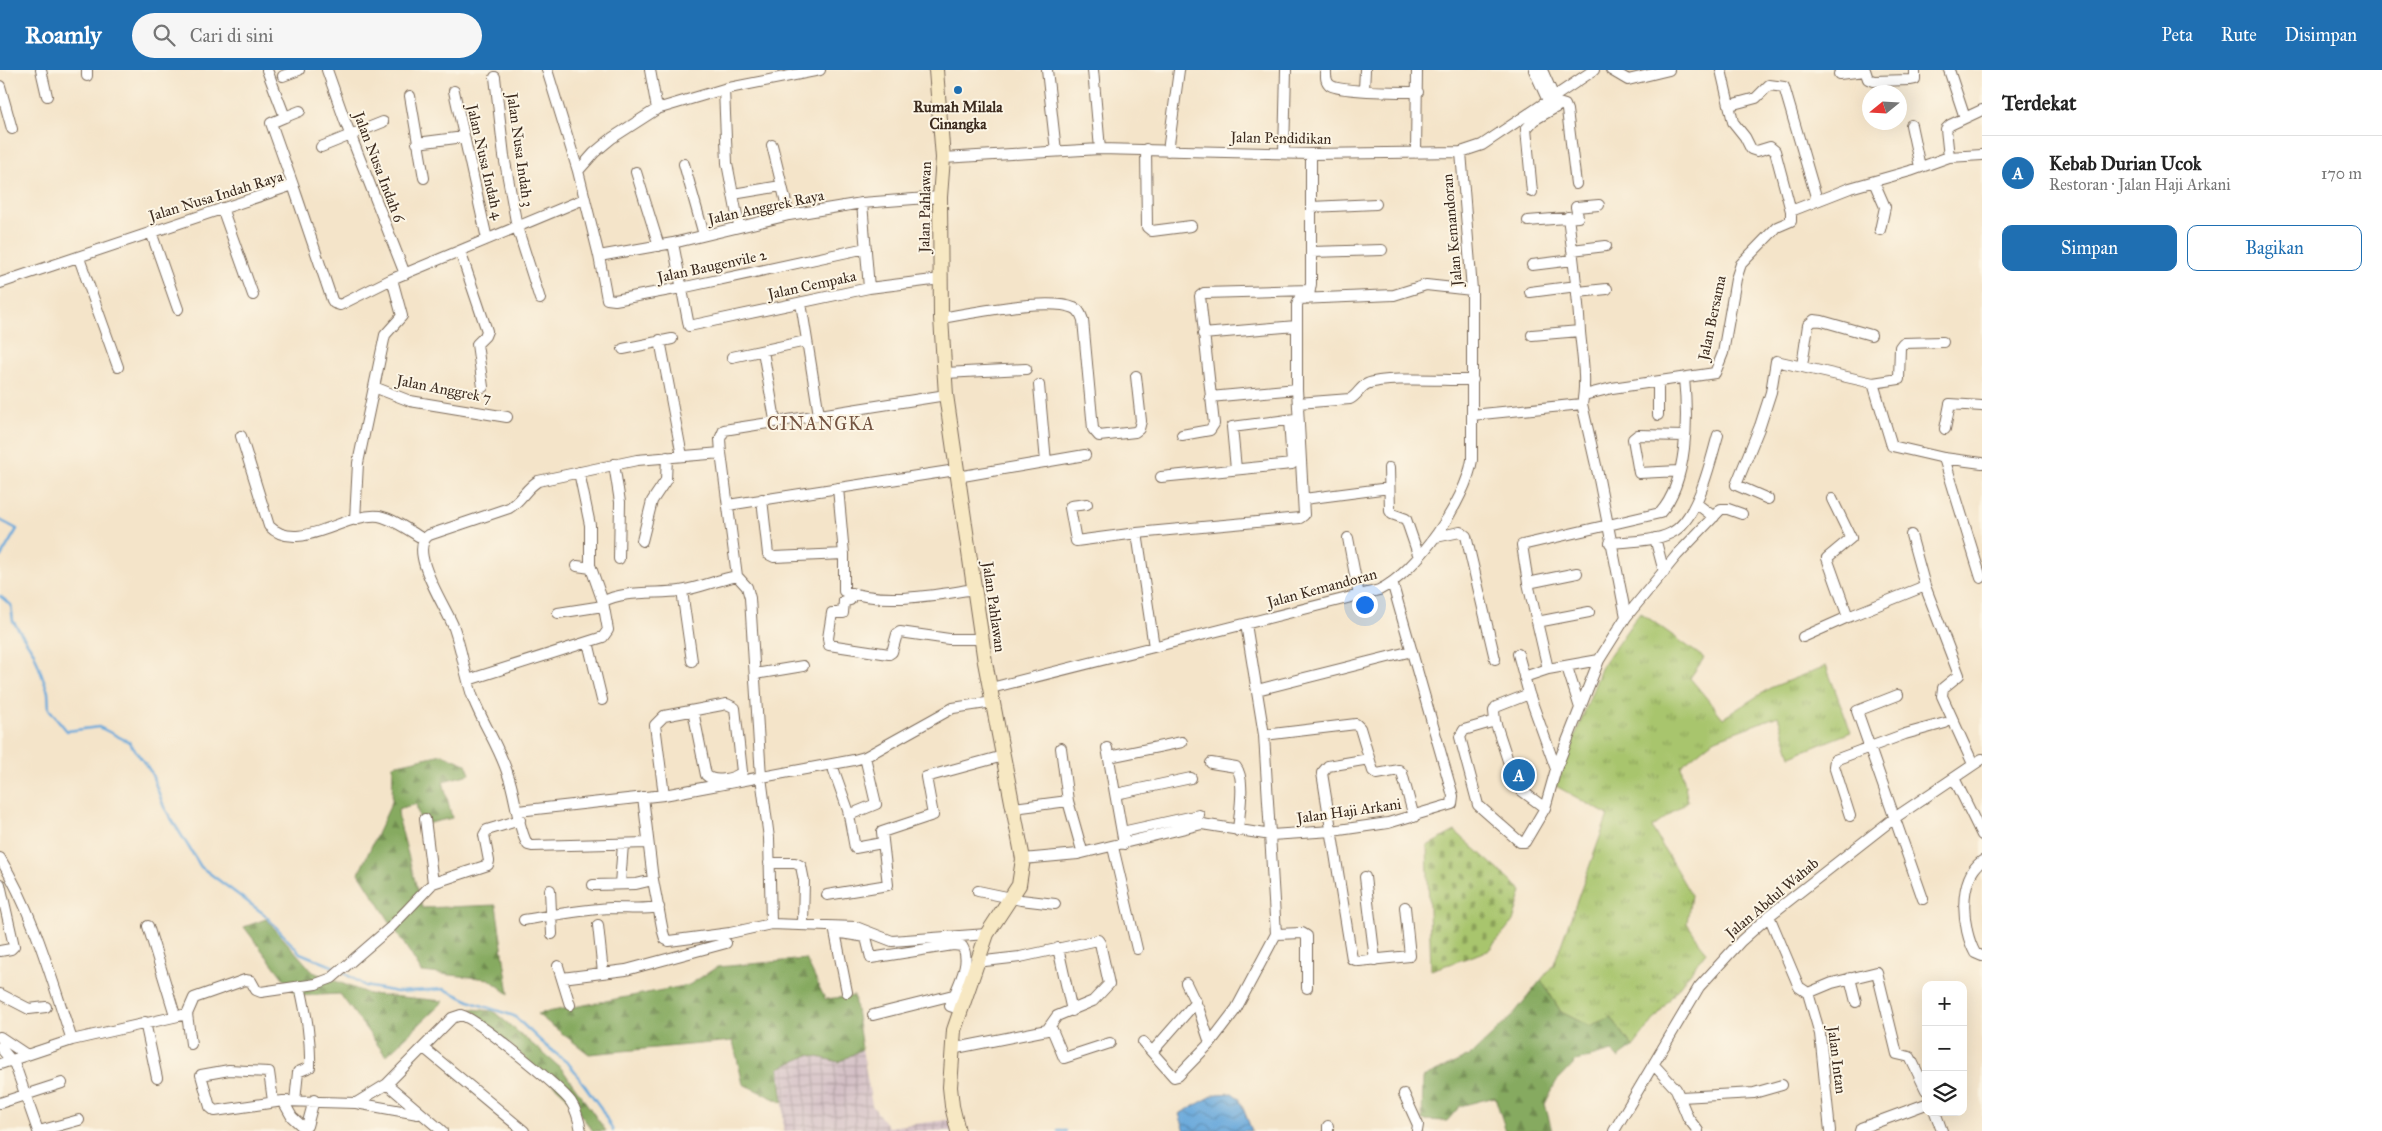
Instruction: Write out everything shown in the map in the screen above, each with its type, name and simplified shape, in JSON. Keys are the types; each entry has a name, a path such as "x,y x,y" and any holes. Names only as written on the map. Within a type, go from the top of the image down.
{"street":[{"path":"40,70 47,96"},
{"path":"267,70 285,117"},
{"path":"283,76 299,70"},
{"name":"Jalan Nusa Indah 6","path":"327,70 350,135 405,274"},
{"path":"547,70 578,171 599,256"},
{"path":"650,70 657,109"},
{"path":"578,171 594,153 612,138 657,109 724,89 817,70"},
{"name":"Jalan Pahlawan","path":"936,70 942,158 940,196 941,318 946,395 982,639 1023,859 1021,880 1011,898 992,923 959,1009 951,1049 951,1097 958,1130"},
{"path":"1047,70 1056,151"},
{"path":"1093,70 1100,149"},
{"path":"1168,151 1179,70"},
{"path":"1284,153 1286,70"},
{"path":"1326,70 1326,78 1329,84 1364,90 1418,92"},
{"path":"1364,90 1365,70"},
{"path":"1416,153 1417,70"},
{"path":"1534,70 1553,101 1564,105 1567,110 1576,184"},
{"path":"1542,70 1553,101"},
{"name":"Jalan Pendidikan","path":"942,158 1100,149 1311,154 1461,152 1482,145 1553,101 1593,70"},
{"path":"1611,70 1629,75 1669,70"},
{"path":"1721,70 1733,122 1745,138 1750,150 1770,147 1775,151 1791,211"},
{"path":"1839,74 1865,70 1868,79 1874,81 1910,80 1915,79 1916,70"},
{"path":"1950,70 1965,118"},
{"name":"Jalan Nusa Indah 3","path":"494,77 504,156 517,227 540,299"},
{"path":"0,86 12,129"},
{"path":"1730,105 1756,98 1769,86 1784,87 1818,200"},
{"path":"724,89 727,162 739,226"},
{"name":"Jalan Nusa Indah 4","path":"454,91 488,239"},
{"path":"410,96 424,178"},
{"path":"1532,192 1526,129 1553,101"},
{"path":"1949,157 1946,129 1950,125 1982,110"},
{"path":"294,188 271,122 300,111"},
{"path":"321,147 384,122"},
{"path":"1911,125 1920,167"},
{"path":"418,143 464,137"},
{"path":"772,145 788,215"},
{"path":"1146,149 1147,228 1152,231 1191,226"},
{"name":"Jalan Kemandoran","path":"433,883 486,866 489,861 485,832 489,828 519,816 664,795 832,765 866,757 953,708 992,695 1154,647 1359,596 1379,590 1392,582 1404,573 1436,536 1470,473 1472,460 1473,380 1472,290 1461,152"},
{"path":"1309,294 1311,154"},
{"name":"Jalan Bersama","path":"1472,416 1582,400 1612,388 1715,373 1723,353 1736,279 1741,264 1777,227 1790,221 1791,211 1818,200 1949,157 1982,155"},
{"path":"684,164 704,235"},
{"path":"636,172 659,246"},
{"path":"1874,182 1885,207 1880,230"},
{"path":"733,194 781,186"},
{"name":"Jalan Nusa Indah Raya","path":"0,283 287,187 294,188 334,303 340,305 392,279 584,199"},
{"name":"Jalan Anggrek Raya","path":"599,256 674,243 788,215 862,203 940,196"},
{"path":"862,203 869,288"},
{"path":"1311,207 1376,204"},
{"path":"1528,221 1578,217 1576,207 1599,205"},
{"path":"222,208 253,294"},
{"path":"1568,217 1577,289 1582,400 1626,618"},
{"path":"151,232 178,309"},
{"path":"674,243 682,288"},
{"path":"1532,265 1606,246"},
{"name":"Jalan Baugenvile 2","path":"599,256 607,299 615,300 682,288 866,248"},
{"path":"460,250 487,331 486,336 477,344 484,387"},
{"path":"1311,252 1382,250"},
{"path":"79,258 118,367"},
{"name":"Jalan Anggrek 7","path":"392,279 402,316 385,335 374,387 410,401 507,416"},
{"name":"Jalan Cempaka","path":"682,288 689,326 869,288 941,279"},
{"path":"1182,435 1210,430 1214,424 1200,296 1204,293 1394,296 1426,285 1472,290"},
{"path":"1530,292 1606,289"},
{"path":"1161,477 1292,464 1294,420 1298,403 1296,326 1298,300 1309,294"},
{"path":"800,303 819,415"},
{"path":"941,318 1047,304 1075,308 1080,312 1083,320 1093,429 1100,436 1135,432 1139,429 1142,421 1136,376"},
{"path":"1802,366 1808,325 1814,320 1822,320 1871,335"},
{"path":"1203,334 1296,326"},
{"path":"1532,335 1580,332"},
{"path":"622,349 672,339"},
{"path":"660,340 682,456"},
{"path":"732,357 806,341"},
{"path":"1768,499 1736,485 1760,426 1771,392 1776,362 1802,366 1824,374 1873,383 1899,379 1900,347 1904,343 1943,342"},
{"path":"763,351 775,420"},
{"path":"945,373 1026,368"},
{"path":"1548,669 1521,548 1525,543 1660,513 1670,499 1679,471 1685,436 1686,401 1684,378"},
{"path":"1298,403 1350,399 1355,397 1362,387 1380,381 1473,380"},
{"path":"1658,382 1658,415"},
{"path":"1873,383 1892,446 1944,458 1982,463"},
{"path":"1039,385 1046,462"},
{"path":"355,520 358,462 374,387"},
{"path":"1210,397 1297,389"},
{"path":"771,924 769,838 761,778 750,598 747,587 737,576 720,439 724,430 775,420 946,395"},
{"path":"1945,429 1950,404 1982,406"},
{"path":"1236,469 1232,427 1294,420"},
{"path":"1087,504 1070,508 1076,541 1137,533 1303,518 1304,499 1294,420"},
{"path":"1610,543 1655,538 1676,530 1697,504 1718,435"},
{"path":"240,436 269,526 275,532 298,536 372,516 388,518 423,539"},
{"path":"1679,471 1634,473 1633,439 1634,436 1685,436"},
{"path":"423,539 509,508 518,503 532,485 538,482 614,464 667,457 721,453"},
{"path":"728,505 838,488 1085,456"},
{"path":"642,540 652,501 666,480 667,457"},
{"path":"1944,458 1980,578"},
{"path":"614,464 620,502 619,558"},
{"path":"1389,468 1390,511 1392,514 1406,519 1419,557"},
{"path":"468,680 603,638 607,633 603,604 591,568 590,520 579,472"},
{"path":"838,488 844,554 843,589 852,594 893,598 975,589"},
{"path":"1304,499 1389,488"},
{"path":"762,499 768,554 770,556 844,554"},
{"path":"1832,499 1851,538 1827,558 1848,617"},
{"path":"1697,504 1714,517"},
{"path":"1495,721 1464,730 1460,738 1478,806 1523,843 1527,841 1536,827 1545,808 1556,769 1599,660 1626,618 1664,572 1714,517 1725,508 1742,514"},
{"path":"1436,536 1460,532 1466,536 1495,659"},
{"path":"1137,533 1154,647"},
{"path":"1911,535 1925,586 1959,675 1943,688 1942,696 1978,762"},
{"path":"1348,538 1359,596"},
{"path":"1655,538 1664,572"},
{"path":"423,539 421,552 426,570 451,620 474,700 505,767 526,842 532,846 648,843"},
{"path":"577,566 591,568"},
{"path":"1528,583 1578,573"},
{"path":"558,613 603,604 627,595 682,591 737,576"},
{"name":"Jalan Haji Arkani","path":"1023,859 1064,857 1113,847 1192,825 1211,825 1272,835 1332,831 1388,823 1414,817 1452,804 1454,799 1392,582"},
{"path":"1804,637 1925,586"},
{"path":"682,591 692,661"},
{"path":"852,594 850,600 844,601 843,613 832,614 828,638 829,645 889,654 892,652 897,634 900,632 949,639 982,639"},
{"path":"1537,622 1589,612"},
{"path":"1143,1042 1176,1077 1210,1043 1236,1009 1276,934 1272,835 1264,735 1246,624"},
{"path":"588,642 602,700"},
{"path":"1257,690 1412,651"},
{"path":"1518,654 1529,694 1556,769"},
{"path":"1524,677 1548,669 1599,660"},
{"path":"755,674 803,666"},
{"path":"1567,667 1580,708"},
{"path":"1529,694 1496,707 1494,711 1495,721 1514,779 1522,791 1545,808"},
{"path":"1898,695 1858,710 1893,819 1923,899"},
{"path":"664,795 655,726 664,716 727,704 734,708 742,770 740,774 716,780 706,775 693,711"},
{"path":"1850,816 1834,762 1837,758 1945,723"},
{"path":"1264,735 1356,724 1360,728 1372,771 1377,774 1399,770 1414,817"},
{"path":"1124,844 1108,753 1182,742"},
{"path":"1061,748 1068,801 1081,848"},
{"path":"827,896 888,885 881,835 884,829 932,815 926,776 1003,756"},
{"path":"849,814 876,804 866,757"},
{"path":"1369,760 1328,766 1323,770 1351,957 1355,961 1410,956 1405,908"},
{"name":"Jalan Abdul Wahab","path":"1614,1131 1703,982 1740,941 1768,916 1893,819 1978,762"},
{"path":"1211,763 1236,767 1239,770 1241,804 1238,830"},
{"path":"832,765 849,814 855,848 882,843"},
{"path":"1116,794 1191,778"},
{"path":"1954,778 1982,835"},
{"path":"643,797 648,843 665,939 669,941 720,940"},
{"path":"1014,808 1068,801"},
{"path":"1122,832 1199,815"},
{"path":"191,1044 187,1014 194,998 246,980 251,981 256,990 261,992 325,981 336,974 390,926 433,883 425,819"},
{"path":"620,884 623,844"},
{"path":"1113,847 1138,949"},
{"path":"0,858 18,886 28,910 72,1040"},
{"path":"1982,861 1972,873 1965,898 1970,940 1975,953 1982,956"},
{"path":"769,863 796,863 801,866 804,881 802,924"},
{"path":"1365,877 1375,960"},
{"path":"592,885 654,880"},
{"path":"0,884 14,946 11,949 0,951"},
{"path":"550,890 552,934"},
{"path":"978,891 1055,904"},
{"path":"524,920 616,908 641,910 658,907"},
{"name":"Jalan Intan","path":"1768,916 1799,987 1808,992 1820,1034 1830,1131"},
{"path":"598,924 603,973"},
{"path":"562,978 636,968 771,924 856,927 892,941 987,934"},
{"path":"148,926 175,1015"},
{"path":"847,992 835,932 866,937 871,958 952,945 962,946 966,952 964,968 950,1006 959,1009"},
{"path":"1276,934 1302,932 1307,936 1307,988"},
{"path":"951,1049 1051,1027 1057,1016 1093,1001 1109,983 1100,940 976,962"},
{"path":"1058,948 1072,1011"},
{"path":"558,966 570,1005"},
{"path":"1808,992 1850,978 1877,972 1897,1054 1910,1057 1922,1082"},
{"path":"1850,978 1856,1002"},
{"path":"1186,983 1196,1002 1210,1043"},
{"path":"295,1100 298,1072 310,1067 307,1016 300,986"},
{"path":"0,994 33,1010 46,1007"},
{"path":"873,1015 954,995"},
{"path":"1152,1052 1196,1002"},
{"path":"0,1064 72,1040 175,1015 187,1014"},
{"path":"356,1103 387,1084 452,1018 465,1016 499,1040 569,1100 578,1114 581,1131"},
{"path":"145,1022 157,1078"},
{"path":"1051,1027 1064,1058 1110,1044"},
{"path":"0,1037 27,1055"},
{"path":"0,1047 13,1060 39,1131 79,1120"},
{"path":"424,1048 524,1131"},
{"path":"1654,1065 1681,1097 1688,1118 1698,1131"},
{"path":"314,1100 307,1126 304,1128 278,1101 269,1072 229,1070 201,1075 212,1110 278,1101 314,1100 402,1109 423,1116"},
{"path":"0,1103 62,1083"},
{"path":"387,1084 423,1116 432,1127 442,1131"},
{"path":"1681,1097 1754,1093 1782,1085"},
{"path":"1404,1094 1418,1125 1417,1131"},
{"path":"1860,1131 1861,1128 1922,1105"},
{"path":"1936,1116 1942,1131"}],"shaded area":[{"path":"862,1049 872,1105 888,1127 956,1119 959,1131 783,1131 783,1103 779,1068 809,1055 839,1062"}],"green space":[{"path":"1640,612 1704,658 1690,678 1723,718 1770,688 1826,666 1851,732 1791,756 1778,716 1713,740 1681,766 1688,801 1652,828 1691,895 1687,923 1706,952 1633,1047 1611,1017 1589,1026 1561,1012 1541,980 1554,964 1608,815 1556,786 1602,666"},
{"path":"442,754 466,764 470,774 443,781 452,818 421,825 416,804 398,809 399,820 422,908 496,905 509,994 489,979 422,972 359,873 392,802 393,765"},
{"path":"1455,831 1522,891 1513,921 1488,951 1431,970 1427,846"},
{"path":"266,919 313,972 369,994 444,1001 386,1056 340,994 297,996 244,927"},
{"path":"806,959 825,999 854,996 862,1049 839,1062 809,1055 779,1068 783,1103 743,1084 733,1041 589,1054 537,1014 689,985 717,967"},
{"path":"1541,980 1561,1012 1589,1026 1611,1017 1633,1047 1618,1058 1612,1051 1576,1061 1556,1082 1545,1104 1552,1131 1506,1131 1495,1097 1460,1106 1447,1121 1422,1120 1423,1078 1471,1055 1512,1016"},
{"path":"471,1009 493,1011 562,1069 606,1131 593,1131 566,1096"}],"water":[{"path":"1232,1093 1239,1098 1252,1131 1185,1131 1179,1114 1216,1094"}],"waterway":[{"path":"0,520 17,529 0,558"},
{"path":"0,596 11,605 13,621 34,653 48,692 49,709 67,731 99,727 129,742 151,772 164,807 201,867 264,914 300,953 337,968"},
{"path":"344,973 365,986 397,992 444,989 474,1003 514,1016 569,1064 601,1108 613,1131"},
{"path":"1058,1131 1066,1131"}],"place":[{"name":"Rumah Milala Cinangka","path":"958,90"},
{"name":"Kebab Durian Ucok","path":"1519,775"}],"district":[{"name":"CINANGKA","path":"821,424"}]}
